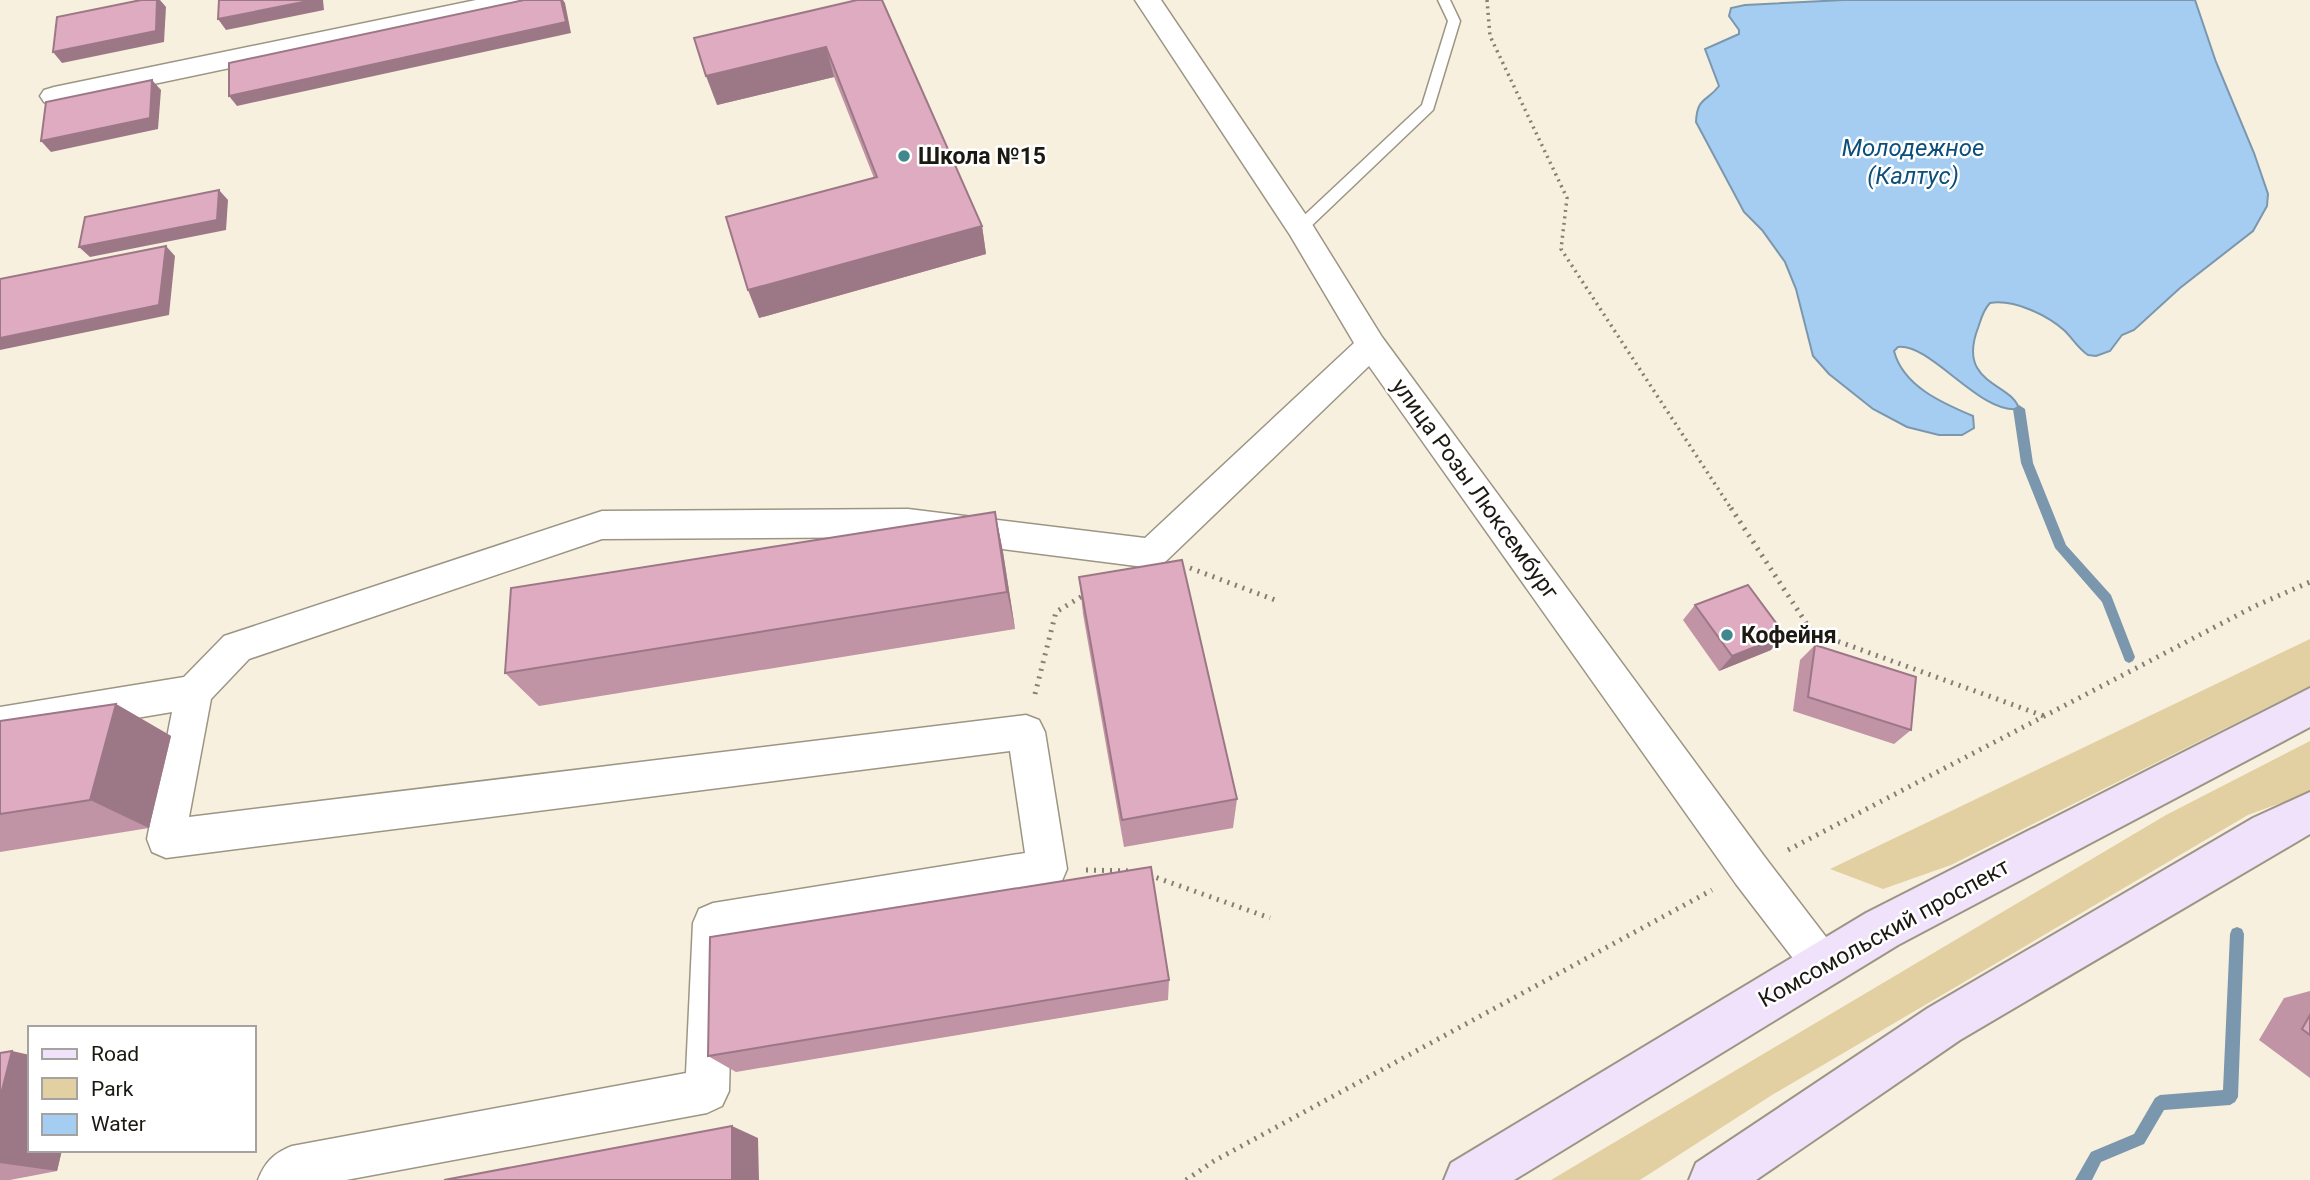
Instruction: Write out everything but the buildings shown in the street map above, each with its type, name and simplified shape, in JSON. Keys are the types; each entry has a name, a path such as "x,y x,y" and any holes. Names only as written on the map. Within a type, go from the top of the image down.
{"main road":[{"name":"Комсомольский проспект","path":"1468,1180 1882,929 2310,706"},
{"path":"1713,1180 1944,1024 2268,833 2310,812"}],"street":[{"path":"54,96 515,0"},
{"name":"улица Розы Люксембург","path":"1148,0 1300,228 1371,345 1750,870 1822,964"},
{"path":"280,1180 292,1168 708,1091 713,923 1047,869 1026,732 166,839 194,692 237,647 601,525 908,523 1152,553 1371,345"},
{"path":"0,724 194,692"}],"lane":[{"path":"1300,228 1428,107 1454,21 1444,0"}],"path":[{"path":"1487,0 1490,36 1567,198 1561,249 1812,632 2045,716"},
{"path":"1152,553 1275,600"},
{"path":"1026,732 1056,612 1088,592"},
{"path":"1047,869 1138,871 1270,918"}],"green space":[{"path":"2310,639 2310,686 1951,865 1883,889 1830,869"},
{"path":"2310,741 2310,792 2248,815 1772,1095 1640,1180 1551,1180 2166,815"}],"water":[{"name":"Молодежное (Калтус)","path":"1843,0 2195,0 2216,62 2254,153 2268,194 2267,206 2253,231 2180,288 2134,330 2122,335 2110,351 2096,356 2088,355 2065,331 2040,314 2009,303 1990,303 1978,328 1973,347 1974,361 1988,380 2015,400 2019,409 2004,408 1988,401 1925,356 1911,349 1898,347 1894,351 1899,363 1915,384 1937,399 1973,416 1974,428 1962,435 1939,435 1907,427 1873,409 1829,374 1813,356 1796,289 1785,262 1762,230 1744,212 1696,122 1698,108 1719,86 1705,49 1739,34 1729,16 1731,8"}],"waterway":[{"path":"2019,409 2027,463 2061,548 2107,599 2129,657"},
{"path":"2083,1180 2096,1157 2139,1139 2160,1103 2230,1097 2237,934"}],"place":[{"name":"Школа №15","path":"904,156"},
{"name":"Кофейня","path":"1727,635"}]}
